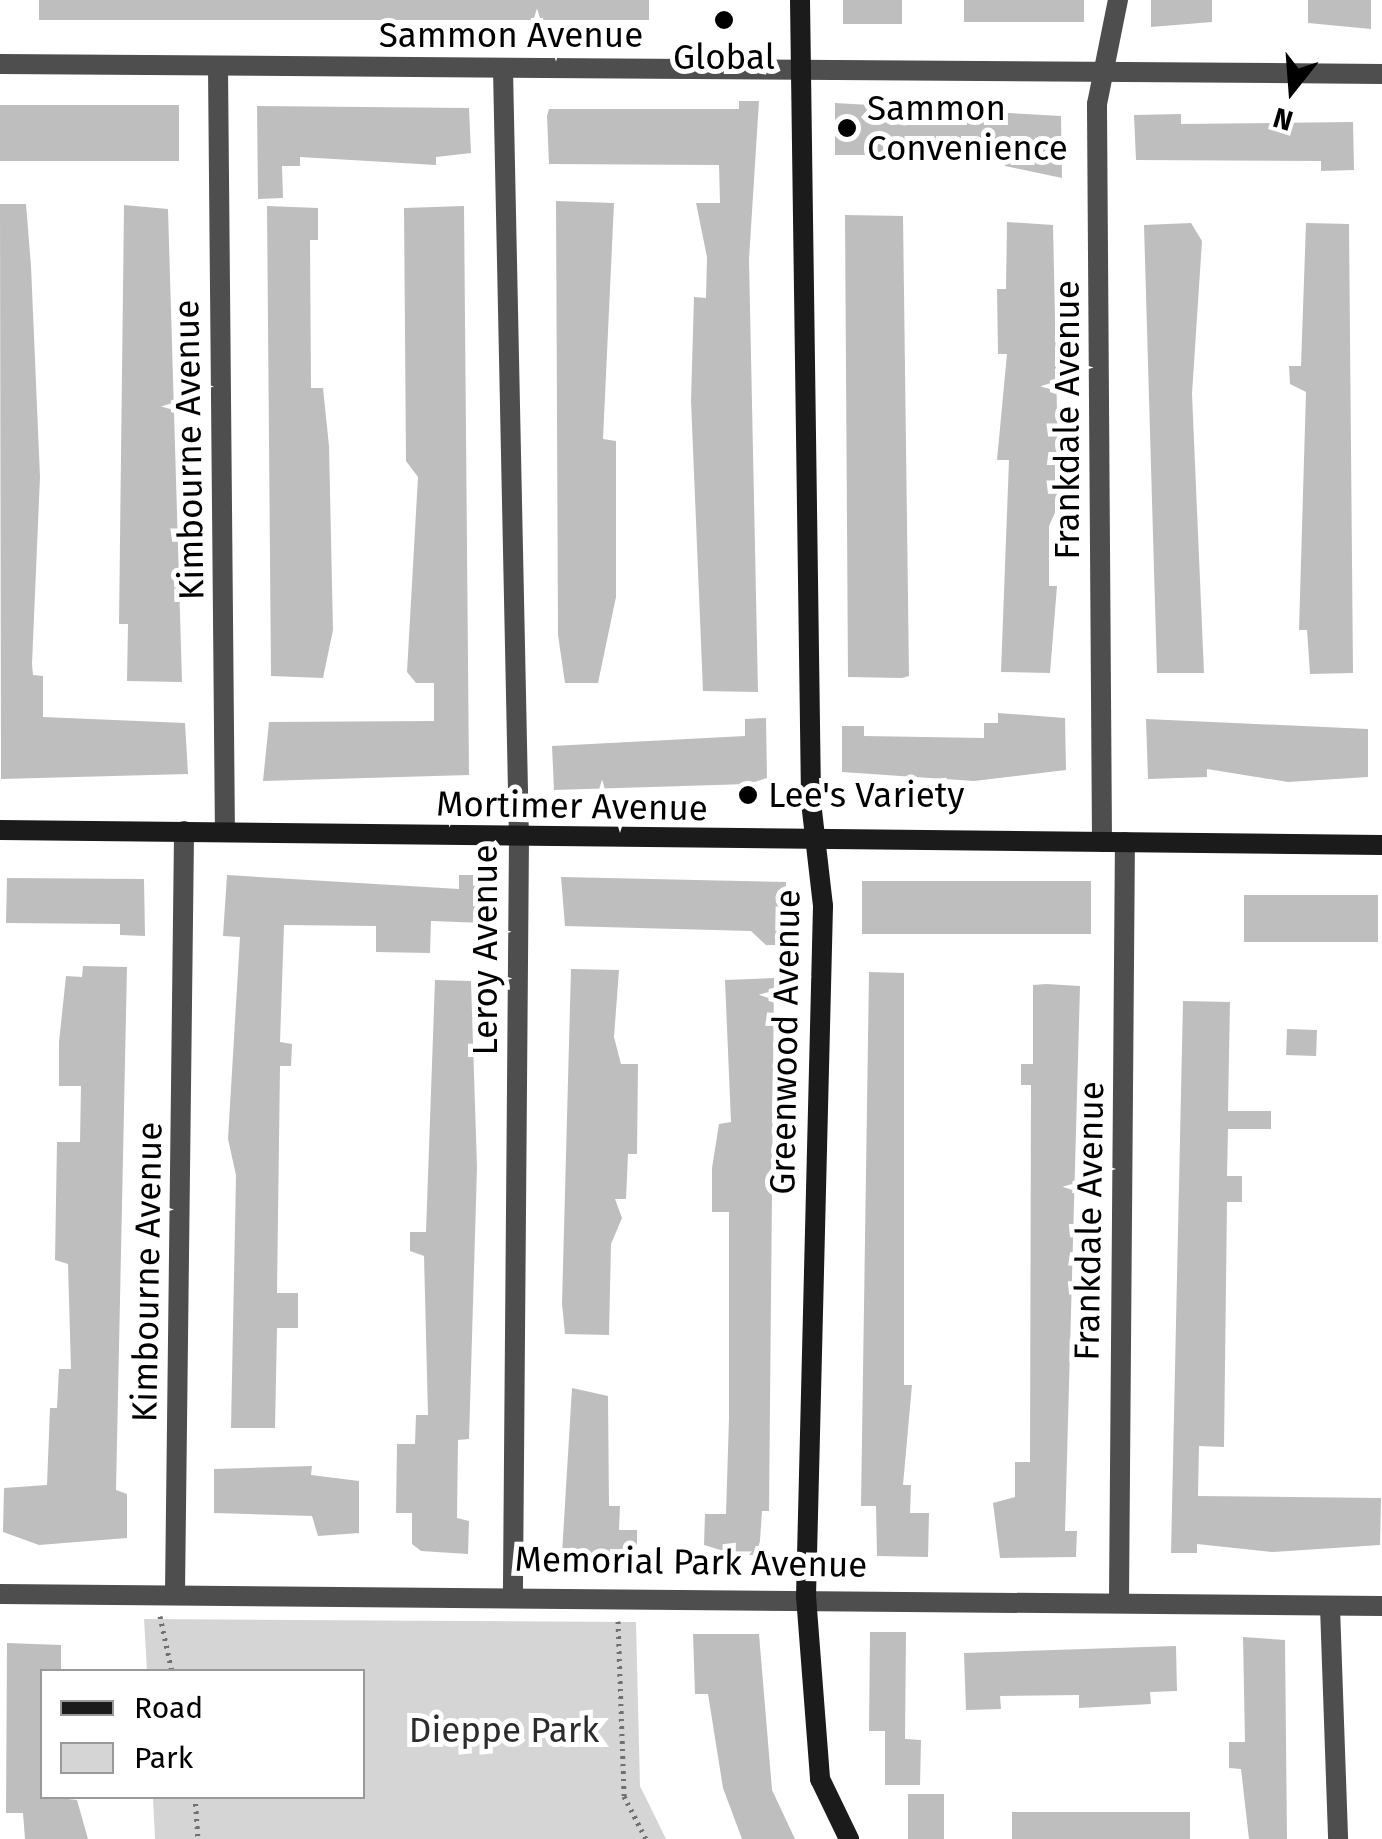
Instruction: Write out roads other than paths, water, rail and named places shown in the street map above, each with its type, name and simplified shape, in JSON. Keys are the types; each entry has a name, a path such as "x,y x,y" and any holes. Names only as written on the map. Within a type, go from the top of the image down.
{"street":[{"name":"Greenwood Avenue","path":"800,0 814,843 823,906 806,1596 820,1779 848,1839"},
{"name":"Frankdale Avenue","path":"1102,842 1097,104 1118,0"},
{"name":"Sammon Avenue","path":"0,64 800,66 1382,74"},
{"name":"Kimbourne Avenue","path":"218,67 225,832"},
{"name":"Leroy Avenue","path":"503,68 518,837 513,1592"},
{"name":"Mortimer Avenue","path":"0,830 814,843 1382,845"},
{"name":"Kimbourne Avenue","path":"175,1593 184,832"},
{"name":"Frankdale Avenue","path":"1118,1599 1125,842"},
{"name":"Memorial Park Avenue","path":"0,1594 513,1592 1382,1606"},
{"path":"1330,1607 1338,1839"}],"place":[{"name":"Global","path":"724,20"},
{"name":"Sammon Convenience","path":"847,128"},
{"name":"Lee's Variety","path":"748,795"}],"park label":[{"name":"Dieppe Park","path":"504,1730"}]}
